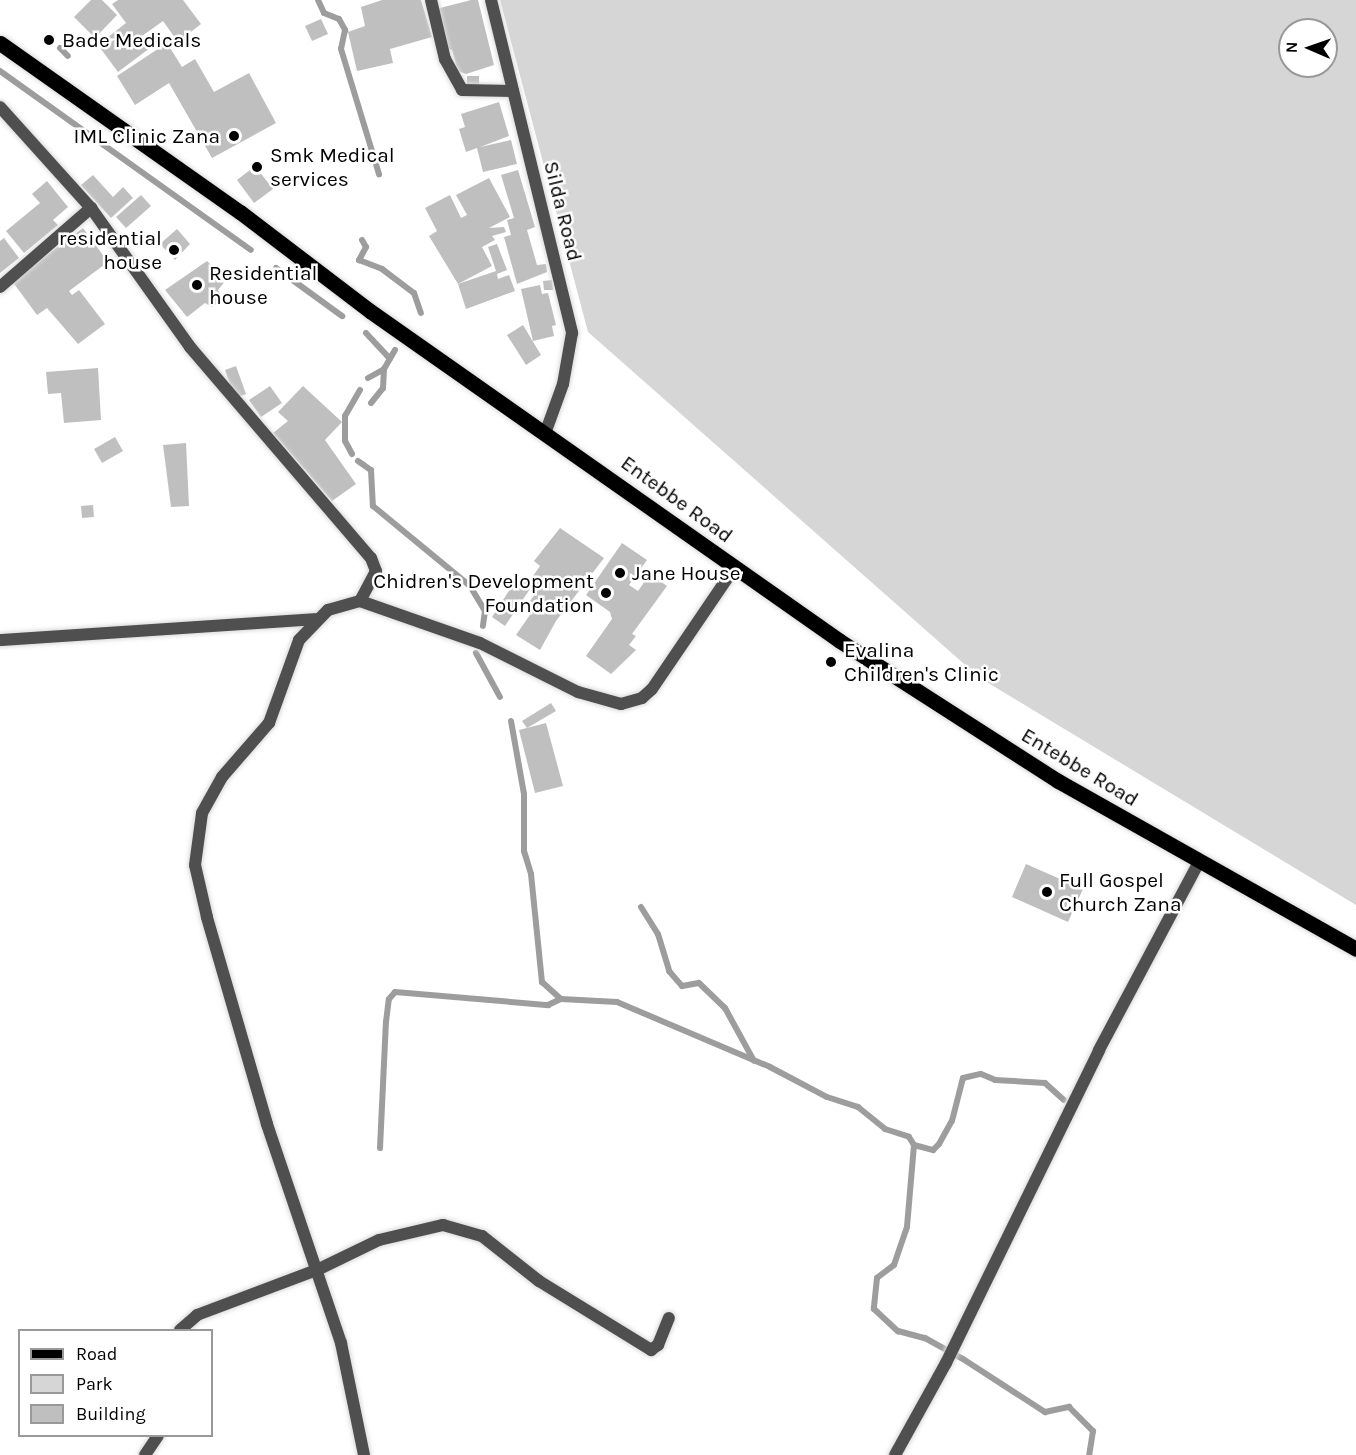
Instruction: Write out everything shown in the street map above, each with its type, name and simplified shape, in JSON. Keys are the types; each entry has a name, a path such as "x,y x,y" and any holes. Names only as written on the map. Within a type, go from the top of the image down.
{"main road":[{"name":"Entebbe Road","path":"0,43 240,212 370,311 546,431 735,567 940,707 1199,862 1356,949"}],"street":[{"path":"431,0 445,59 462,90 513,91"},
{"name":"Silda Road","path":"491,0 572,333 563,384 546,431"},
{"path":"0,107 91,208 190,347 371,558 376,571 360,601"},
{"path":"0,287 91,208"},
{"path":"364,1455 348,1372 317,1270 267,1124 195,865 196,838 210,795 274,715 291,658 315,619 328,610 360,601 480,643 578,692 621,704 642,698 652,689 735,567"},
{"path":"0,640 315,619"},
{"path":"895,1455 946,1363 1099,1050 1199,862"},
{"path":"181,1329 197,1315 317,1270 379,1240 430,1226 456,1226 482,1236 539,1281 648,1348 658,1345 669,1318"},
{"path":"145,1455 157,1437"}],"green space":[{"path":"500,0 1356,0 1356,905 980,678 588,332"}],"building":[{"path":"91,0 102,0 117,15 95,38 74,17"},
{"path":"118,0 183,0 201,24 178,42 163,21 142,36 150,48 118,72 98,45 126,23 112,4"},
{"path":"382,0 421,0 432,37 390,49 393,63 357,71 348,32 365,26 361,7"},
{"path":"478,0 494,65 466,74 458,71 452,50 444,48 436,9"},
{"path":"321,19 328,34 312,41 305,26"},
{"path":"167,43 182,67 195,59 214,92 249,73 276,123 212,158 169,83 135,105 117,76"},
{"path":"467,76 479,76 479,85 467,85"},
{"path":"499,102 509,136 480,147 511,140 517,164 483,172 477,148 466,152 459,129 465,127 461,114"},
{"path":"255,166 273,189 254,203 237,180"},
{"path":"518,170 535,227 527,230 537,265 546,264 547,272 517,284 504,237 511,235 507,220 514,218 501,175"},
{"path":"93,175 113,197 123,187 133,198 111,218 81,185"},
{"path":"489,178 510,217 489,228 504,227 506,232 492,236 495,240 482,247 492,266 458,284 429,236 437,231 425,208 450,195 461,218 467,215 456,195"},
{"path":"47,181 68,207 53,220 58,225 24,253 6,231 40,203 32,194"},
{"path":"141,195 151,206 126,228 116,217"},
{"path":"83,228 108,262 69,291 72,295 79,290 105,324 78,344 47,308 37,315 12,281"},
{"name":"residential house","path":"177,229 190,244 175,260 160,244"},
{"path":"4,238 19,258 0,273 0,241"},
{"path":"497,244 507,270 497,274 498,279 509,275 515,291 466,309 458,284 496,271 488,247"},
{"name":"Residential house","path":"207,261 226,280 218,290 224,299 212,307 205,303 187,317 165,290"},
{"path":"552,280 553,290 544,290 543,281"},
{"path":"540,285 542,294 548,293 556,325 552,326 554,336 533,341 521,289"},
{"path":"523,325 541,355 526,365 507,335"},
{"path":"236,366 246,394 235,398 225,370"},
{"path":"98,368 101,420 64,423 61,393 48,394 46,372"},
{"path":"270,386 282,403 261,417 249,400"},
{"path":"303,386 342,422 325,440 356,484 332,501 273,433 288,421 278,412"},
{"path":"115,437 123,451 102,463 94,449"},
{"path":"186,443 189,506 171,507 163,445"},
{"path":"93,505 94,517 82,518 81,506"},
{"path":"560,528 604,558 556,621 540,650 516,635 536,606 530,601 538,590 532,586 505,626 492,617 518,577 528,583 540,566 534,561"},
{"path":"622,543 647,560 629,585 638,591 650,574 667,586 632,634 636,636 629,645 636,650 611,674 586,656 612,619 610,612 586,595"},
{"path":"551,703 556,711 527,728 522,721"},
{"path":"546,723 563,786 535,793 519,730"},
{"path":"1026,864 1083,889 1068,922 1012,897"}],"waterway":[{"path":"318,0 324,13 339,19 345,30 341,49 379,174"},
{"path":"60,48 68,56"},
{"path":"0,71 251,250"},
{"path":"362,240 366,247 359,260 382,269 414,293 421,313"},
{"path":"276,268 342,316"},
{"path":"366,333 390,359"},
{"path":"371,403 383,388 384,369 395,350"},
{"path":"368,378 384,369"},
{"path":"352,454 345,441 345,416 360,390"},
{"path":"358,461 371,470 373,506 470,586 485,611 483,626"},
{"path":"476,653 500,697"},
{"path":"511,721 524,794 524,851 531,874 542,982 561,999"},
{"path":"641,907 658,934 669,971 682,986 699,983 725,1008 754,1061"},
{"path":"380,1148 386,1022 389,999 395,992 548,1005 561,999 617,1002 770,1067 827,1097 858,1107 885,1129 909,1137 914,1145 907,1227 894,1265 877,1278 874,1309 898,1331 925,1338 963,1359 1045,1412 1069,1407 1093,1431 1089,1455"},
{"path":"914,1145 933,1150 939,1144 952,1121 963,1078 981,1074 995,1080 1045,1083 1064,1100"}],"place":[{"name":"Bade Medicals","path":"49,40"},
{"name":"IML Clinic Zana","path":"234,136"},
{"name":"Smk Medical services","path":"257,167"},
{"name":"residential house","path":"174,250"},
{"name":"Residential house","path":"197,285"},
{"name":"Jane House","path":"620,573"},
{"name":"Chidren's Development Foundation","path":"606,593"},
{"name":"Evalina Children's Clinic","path":"831,662"},
{"name":"Full Gospel Church Zana","path":"1047,892"}]}
